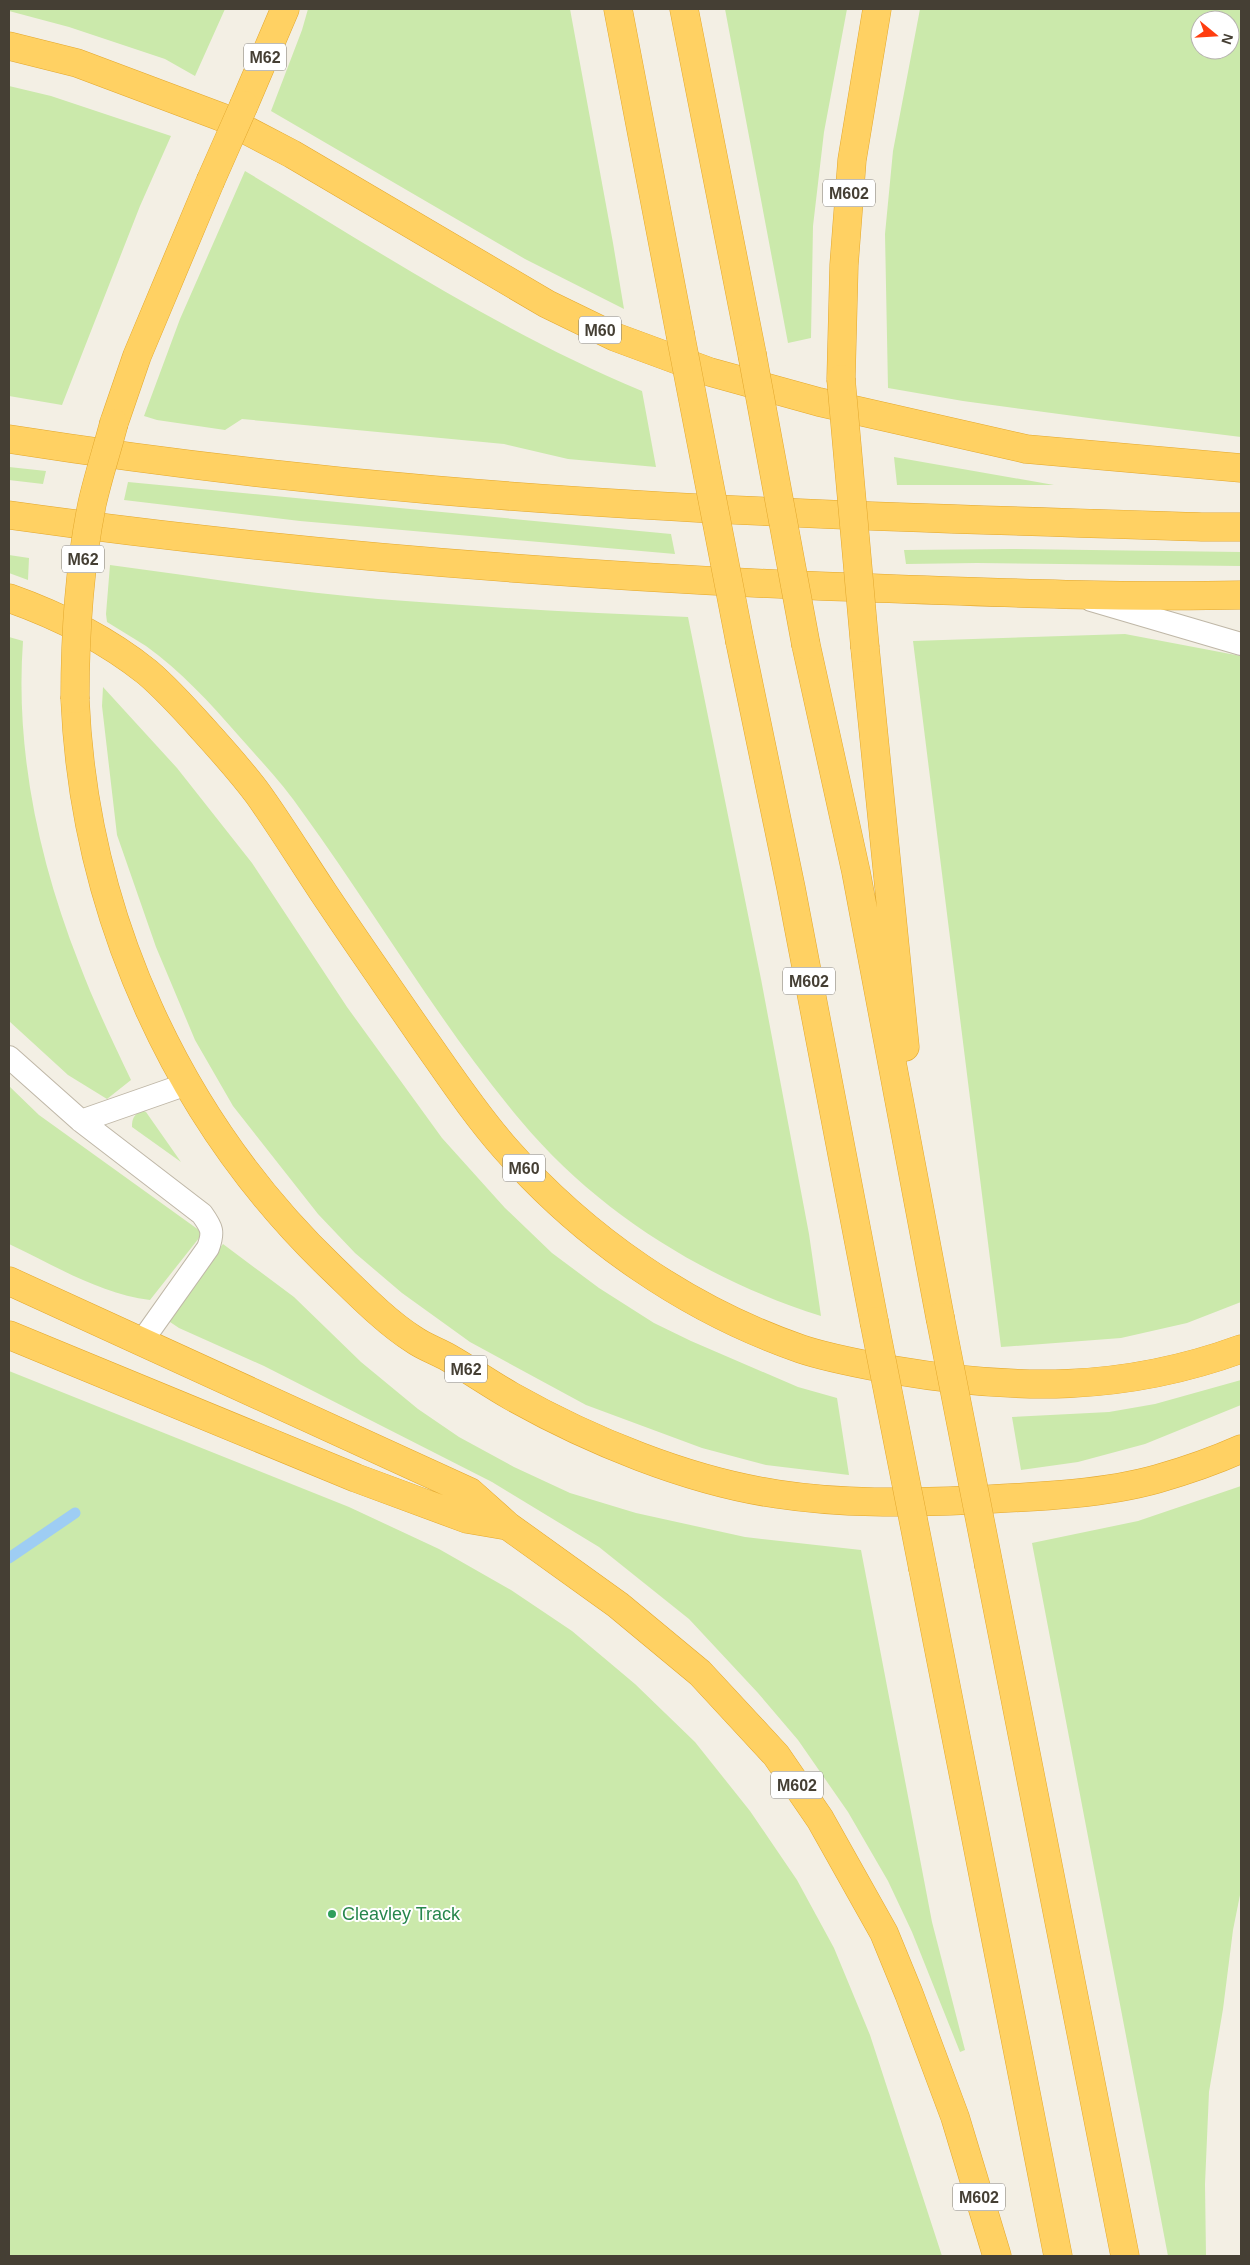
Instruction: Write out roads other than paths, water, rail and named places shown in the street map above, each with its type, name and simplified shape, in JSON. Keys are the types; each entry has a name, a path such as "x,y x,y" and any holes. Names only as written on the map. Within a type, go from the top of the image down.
{"highway":[{"name":"M62","path":"285,9 137,356 114,423 93,504 80,579 75,660 75,699 81,780 90,829 118,927 141,992 163,1041 187,1084 238,1163 296,1231 359,1294 412,1339 449,1358 532,1408 574,1429 668,1466 734,1485 775,1494 851,1503 1040,1497 1154,1480 1241,1449"},
{"name":"M602","path":"618,9 740,642 791,888 1058,2256"},
{"name":"M602","path":"684,9 752,354 806,645 856,872 940,1317 1125,2256"},
{"name":"M602","path":"877,9 852,160 844,265 842,379 865,648 924,1225"},
{"name":"M60","path":"9,46 77,63 221,118 292,154 548,304 614,337 710,372 819,402 1026,449 1241,468"},
{"path":"9,439 198,465 434,490 650,505 926,518 1241,527"},
{"path":"9,516 187,538 421,562 653,579 948,591 1241,595"},
{"name":"M60","path":"9,598 62,620 113,649 146,672 180,703 257,794 466,1100 506,1149 559,1203 607,1244 653,1277 751,1330 804,1350 850,1362 929,1376 1004,1384 1049,1385 1103,1382 1158,1374 1204,1363 1241,1349"},
{"path":"9,1281 470,1492 508,1526"},
{"path":"9,1335 356,1478 466,1519 508,1526"},
{"name":"M602","path":"508,1526 618,1605 700,1673 776,1755 820,1819 884,1933 909,1994 955,2117 997,2256"}],"lane":[{"path":"1067,594 1241,644"},
{"path":"9,1057 81,1121 202,1214 210,1226 213,1236 208,1248 142,1341"},
{"path":"81,1121 187,1084"}],"waterway":[{"path":"9,1558 75,1513"}],"place":[{"name":"Cleavley Track","path":"332,1914"}]}
